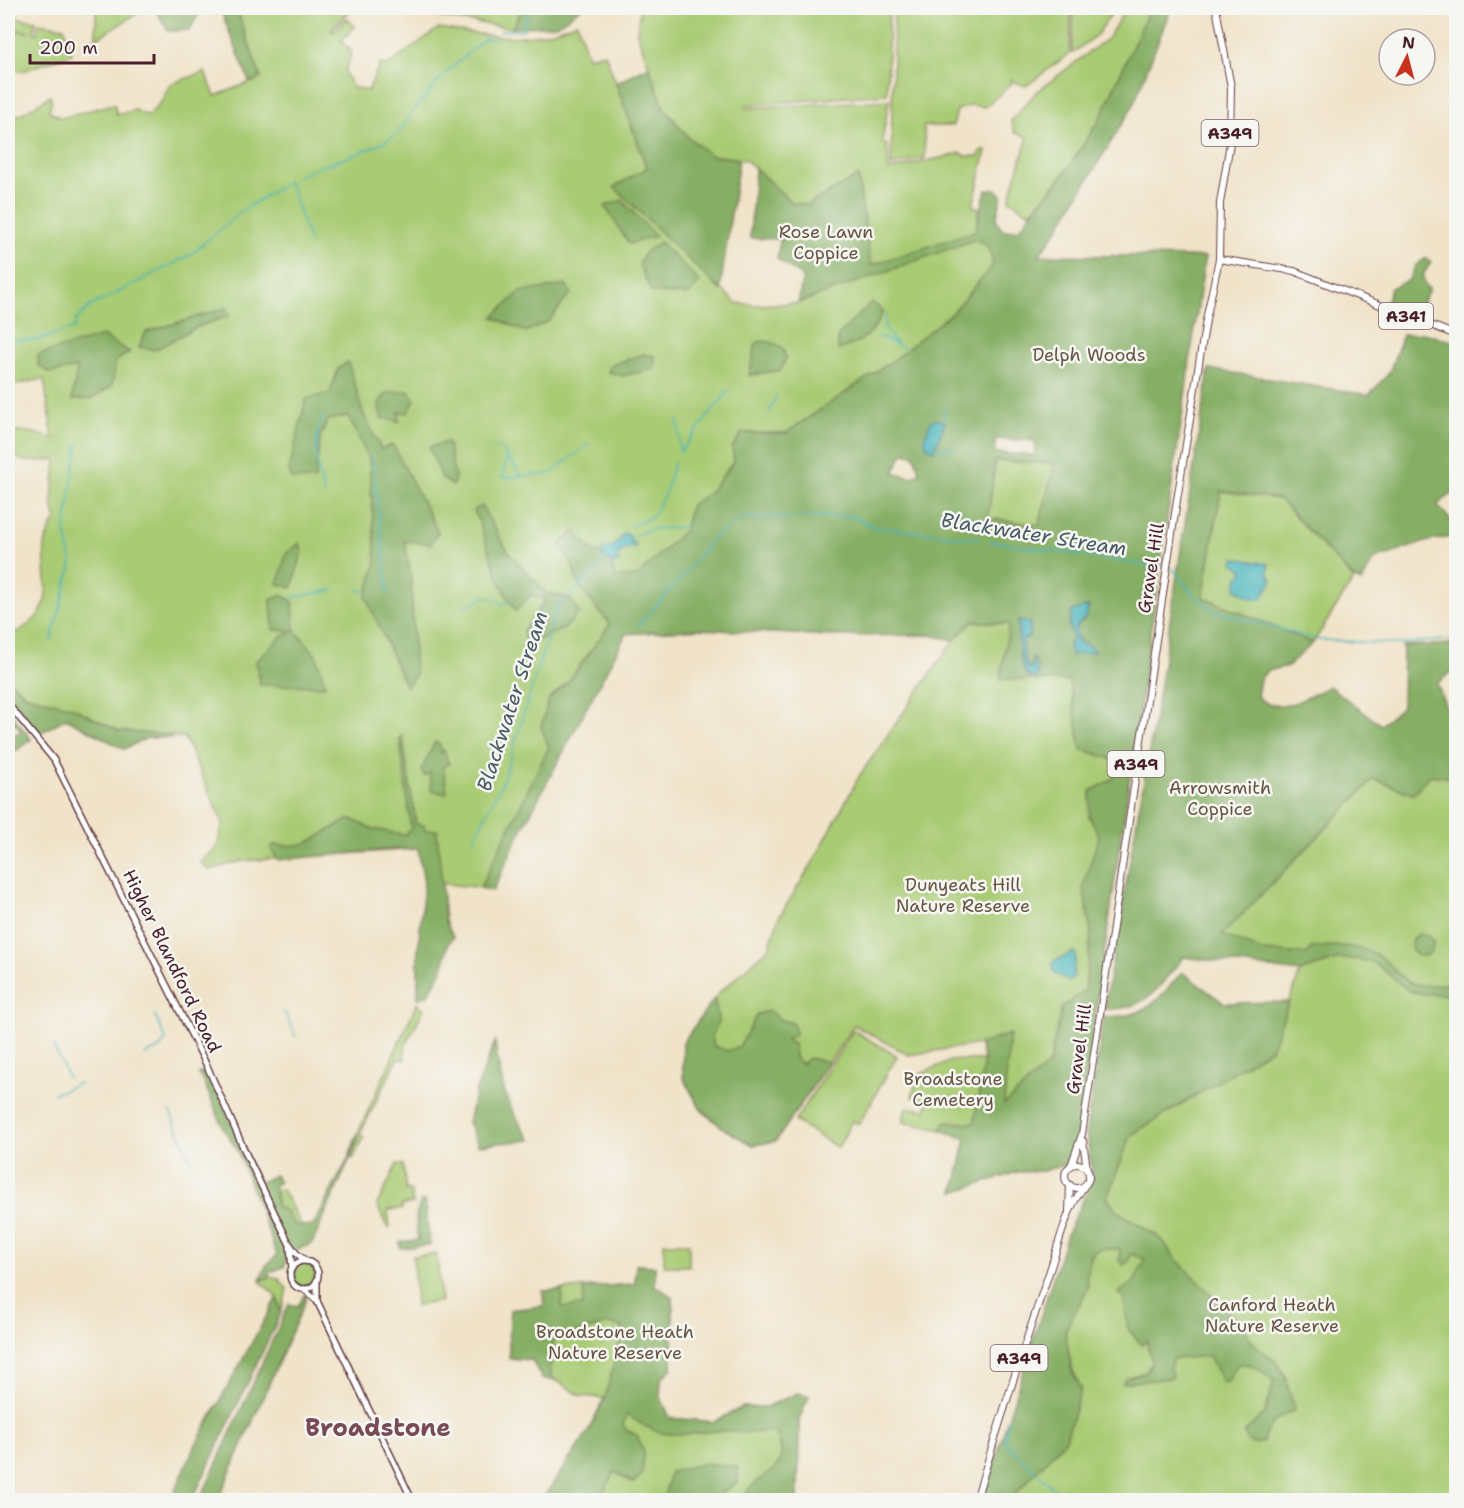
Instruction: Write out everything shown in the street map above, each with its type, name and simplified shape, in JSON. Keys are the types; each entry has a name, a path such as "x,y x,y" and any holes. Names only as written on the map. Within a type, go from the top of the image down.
{"main road":[{"name":"Gravel Hill","path":"1071,1166 1082,1134 1166,568 1206,320 1219,259 1220,203 1230,143 1231,87 1216,8"},
{"name":"A341","path":"1219,259 1294,271 1456,335"},
{"name":"Higher Blandford Road","path":"8,704 54,760 207,1066 247,1156 290,1243 296,1253 306,1261"},
{"name":"Gravel Hill","path":"1082,1134 1087,1170"},
{"path":"1078,1165 1087,1170 1089,1177 1086,1184 1076,1188 1070,1185 1066,1176 1071,1166 1078,1165"},
{"name":"A349","path":"976,1500 1018,1363 1068,1217 1086,1184"},
{"name":"A349","path":"1068,1217 1070,1185"},
{"name":"Higher Blandford Road","path":"290,1243 292,1268"},
{"path":"317,1301 316,1268 306,1261 298,1262 292,1268 292,1282 317,1301 412,1500"},
{"path":"304,1289 311,1287 318,1278"}],"green space":[{"path":"75,8 146,8 96,39 96,9"},
{"path":"155,8 202,8 190,30 168,31"},
{"path":"213,8 236,8 261,78 250,83 220,9"},
{"path":"236,8 347,8 349,12 331,30 333,32 347,18 355,27 341,41 352,52 345,72 352,87 368,91 380,64 387,66 439,28 509,37 542,34 577,22 588,57 605,53 647,169 614,187 736,303 757,305 798,303 976,239 989,247 993,265 954,311 892,361 786,433 725,494 560,722 486,888 424,882 418,849 243,861 209,870 200,862 217,847 223,823 184,737 147,738 124,749 35,702 8,679 8,636 29,624 41,611 46,597 47,536 56,520 52,497 56,459 25,461 8,451 8,435 13,433 31,432 53,439 44,379 8,386 8,113 20,115 50,96 52,100 49,111 61,118 114,104 117,115 135,110 148,116 161,102 170,84 205,72 215,96 261,78"},
{"path":"440,8 523,8 512,28 439,17"},
{"path":"523,8 581,8 557,25 512,28"},
{"path":"640,8 889,8 887,94 747,105 747,108 889,100 882,142 887,145 889,170 961,153 966,156 979,156 981,150 986,150 973,206 979,208 975,235 870,265 857,177 807,205 792,203 746,160 710,155 688,137 664,108 637,33"},
{"path":"894,8 1071,8 1070,53 1026,86 1013,82 1012,79 1011,84 985,107 971,105 957,110 953,126 924,126 925,158 891,166"},
{"path":"1073,8 1115,8 1097,35 1072,53"},
{"path":"1126,8 1150,8 1100,119 1065,173 1030,213 1009,200 1028,137 1015,133 1011,121 1036,92 1108,38"},
{"name":"Delph Woods","path":"1150,8 1171,8 1133,106 1054,235 1039,255 1205,257 1077,1140 1071,1155 1063,1165 1043,1171 1017,1172 954,1192 966,1139 941,1130 945,1122 974,1123 984,1060 980,1044 1010,1034 1004,1104 1049,1064 1062,1007 1085,990 1091,932 1083,887 1099,836 1089,816 1091,791 1114,778 1116,765 1111,759 1081,749 1069,681 1000,679 1009,624 973,621 954,640 929,635 830,636 700,629 626,634 519,835 493,891 480,888 549,747 541,727 549,699 568,682 610,624 579,587 572,565 560,544 575,531 593,551 601,553 612,563 615,577 637,576 684,531 691,505 709,493 734,461 732,448 742,433 786,433 892,361 954,311 993,265 989,247 976,239 798,303 803,277 777,259 780,239 750,238 755,168 792,203 807,205 858,176 871,265 975,231 986,190 996,189 1002,195 996,220 1002,230 1018,230 1065,173 1100,119","holes":["995,439 1035,441 1036,455 995,453","903,453 914,455 920,473 911,477 894,472","995,461 1055,463 1039,525 988,518","1072,611 1086,617 1075,628 1080,643 1085,643 1071,655 1069,642 1074,639 1069,627","1030,623 1029,637 1023,639 1026,663 1030,669 1032,667 1029,677 1022,662 1019,632"]},
{"path":"10,17 36,21 34,33 37,33 39,23 64,27 72,54 23,71 10,69 8,84 8,30 30,32 8,28"},
{"path":"649,66 664,108 688,137 710,155 739,159 720,290 614,187 647,168 616,83"},
{"path":"622,200 655,236 629,244 605,206"},
{"path":"660,242 700,282 688,295 651,292 639,264 645,252"},
{"path":"1426,258 1431,262 1423,275 1424,283 1429,289 1417,314 1386,302 1391,288 1409,280 1416,265"},
{"path":"566,285 571,293 549,321 526,332 493,317 520,292"},
{"path":"872,302 883,311 876,325 854,344 838,350 838,335"},
{"path":"226,308 230,315 193,329 155,350 139,347 146,332"},
{"name":"Arrowsmith Coppice","path":"1423,333 1456,342 1456,491 1437,505 1456,526 1456,536 1428,541 1373,560 1362,582 1354,579 1279,499 1221,491 1203,597 1313,643 1288,666 1267,671 1260,679 1257,696 1265,702 1274,705 1293,703 1329,686 1381,725 1402,707 1403,646 1456,644 1456,667 1437,684 1456,733 1456,778 1430,775 1413,794 1374,779 1222,935 1262,951 1307,954 1311,948 1339,946 1366,950 1383,959 1411,983 1456,985 1456,995 1409,991 1376,964 1356,959 1339,959 1300,972 1184,957 1159,987 1142,1001 1132,1006 1104,1009 1155,717 1209,369 1369,395 1389,373 1403,335"},
{"path":"102,336 130,352 116,361 112,386 91,399 72,400 77,368 50,373 38,365 38,355"},
{"path":"763,341 779,345 786,358 780,371 749,375 756,343"},
{"path":"643,354 655,356 655,369 622,376 608,372 611,365"},
{"path":"348,362 363,413 381,449 393,445 438,532 431,544 405,541 411,578 415,676 406,687 366,597 376,564 369,459 348,416 328,420 320,438 315,480 292,479 289,471 306,399 330,393 338,369"},
{"path":"408,391 415,400 408,413 399,412 399,422 381,418 379,403 387,393"},
{"path":"448,442 455,478 453,486 442,478 429,447"},
{"path":"995,461 1055,463 1039,526 988,518"},
{"path":"1221,491 1279,499 1354,579 1313,643 1203,597"},
{"path":"482,506 509,553 546,593 543,599 531,595 516,611 497,574 474,510"},
{"path":"300,543 302,552 292,588 278,584 286,554"},
{"path":"550,593 570,599 579,612 565,628 533,643 525,639 523,632"},
{"path":"282,595 293,602 295,631 315,655 325,686 260,685 256,661 281,637 294,631 273,630 271,600"},
{"name":"Dunyeats Hill Nature Reserve","path":"973,621 1150,639 1077,1140 1071,1155 1063,1165 1043,1171 1017,1172 954,1192 967,1138 945,1122 941,1130 903,1122 906,1107 926,1110 928,1100 912,1097 917,1075 953,1060 984,1060 979,1044 909,1055 854,1025 776,1141 753,1145 724,1129 701,1110 683,1077 683,1042 720,992 769,948 779,917 812,864 860,775 954,640"},
{"path":"8,679 24,694 72,707 119,731 171,735 171,738 147,738 124,749 66,718 37,735 8,693"},
{"path":"10,712 31,739 8,757 8,740 21,730 16,724 8,729"},
{"path":"402,734 416,824 424,825 425,830 437,830 445,921 453,937 448,944 443,969 427,996 418,998 418,951 424,882 418,849 278,860 271,849 273,845 305,843 352,819 369,828 405,835 411,829 400,740"},
{"path":"435,742 440,744 441,753 444,750 449,764 443,766 447,791 445,794 431,790 430,773 424,776 421,770"},
{"name":"Canford Heath Nature Reserve","path":"1430,775 1456,778 1456,1500 1010,1500 1066,1439 1081,1388 1067,1351 1066,1330 1087,1289 1087,1275 1108,1194 1131,1135 1271,1049 1307,954 1262,951 1222,935 1374,779 1413,794"},
{"path":"1422,934 1430,937 1433,945 1430,953 1422,956 1414,953 1411,945 1414,937"},
{"path":"1182,972 1224,1003 1289,1002 1271,1049 1131,1135 1107,1198 1117,1211 1162,1239 1174,1257 1239,1323 1253,1343 1276,1362 1285,1376 1295,1410 1274,1422 1263,1442 1254,1444 1247,1441 1244,1433 1265,1413 1274,1381 1252,1365 1242,1364 1237,1365 1228,1382 1223,1383 1209,1356 1173,1359 1170,1369 1172,1378 1123,1383 1126,1378 1146,1372 1152,1362 1146,1340 1142,1345 1128,1329 1124,1299 1118,1293 1134,1282 1145,1259 1131,1254 1128,1262 1123,1265 1119,1260 1120,1249 1101,1249 1092,1253 1087,1275 1088,1287 1065,1331 1072,1371 1081,1388 1066,1439 1010,1500 982,1500 1067,1234 1093,1177 1086,1132 1104,1017 1141,1011 1157,1000"},
{"path":"714,999 719,1020 712,1036 714,1046 728,1051 740,1046 757,1014 769,1011 781,1020 793,1023 796,1033 786,1040 794,1044 795,1057 801,1064 809,1058 829,1062 776,1141 753,1145 724,1129 700,1108 683,1077 683,1042"},
{"path":"417,1003 424,1009 405,1046 405,1060 398,1058 360,1134 364,1137 353,1159 349,1157 357,1135"},
{"path":"853,1030 897,1056 859,1124 852,1121 838,1148 795,1121"},
{"path":"495,1042 506,1094 515,1115 531,1140 478,1145 468,1122 476,1090"},
{"path":"203,1071 209,1075 259,1183 275,1175 279,1183 275,1185 276,1206 286,1211 294,1225 313,1226 349,1157 357,1135 359,1138 312,1244 290,1252 284,1267 270,1272 270,1277 260,1280 266,1266 277,1255 237,1149 224,1130 203,1080 198,1074"},
{"path":"397,1164 403,1165 406,1191 411,1191 413,1204 402,1205 402,1209 388,1210 390,1227 387,1227 377,1205"},
{"path":"282,1189 301,1225 294,1225 286,1211 276,1207 276,1191"},
{"path":"421,1201 425,1201 430,1245 400,1248 400,1242 418,1240 416,1216"},
{"path":"664,1243 689,1243 689,1266 664,1266"},
{"path":"437,1254 441,1301 416,1306 413,1256"},
{"path":"304,1264 312,1267 315,1275 312,1283 304,1286 296,1283 293,1275 296,1267"},
{"name":"Broadstone Heath Nature Reserve","path":"636,1265 655,1266 655,1286 673,1297 672,1368 661,1379 660,1396 670,1418 714,1422 743,1407 766,1407 798,1393 809,1396 799,1419 798,1500 542,1500 588,1432 604,1398 581,1396 556,1380 542,1379 532,1360 509,1358 510,1310 544,1306 543,1291 635,1284"},
{"name":"Broadstone Heath Nature Reserve","path":"636,1265 655,1266 655,1286 673,1297 672,1368 661,1379 660,1396 670,1418 714,1422 743,1407 766,1407 798,1393 809,1396 799,1419 798,1500 747,1500 747,1491 779,1462 780,1445 776,1432 663,1433 640,1424 627,1415 623,1424 626,1430 637,1435 644,1452 642,1475 633,1483 615,1472 599,1500 542,1500 588,1432 605,1398 623,1327 608,1324 554,1340 550,1355 551,1376 556,1380 542,1379 532,1360 509,1358 510,1310 544,1306 543,1291 562,1290 562,1307 582,1306 584,1288 635,1284"},
{"path":"270,1277 279,1279 287,1289 281,1313 277,1297 260,1281"},
{"path":"305,1295 307,1297 222,1491 217,1500 200,1500 289,1304 298,1306"},
{"path":"277,1297 281,1313 192,1500 171,1500 193,1450"},
{"path":"705,1463 738,1467 738,1482 718,1495 720,1500 664,1500 670,1472"}],"water":[{"path":"936,419 945,422 934,450 927,447 924,439 931,421"},
{"path":"624,533 631,537 630,542 635,543 635,548 626,548 617,557 619,563 612,563 602,556 602,550 615,545"},
{"path":"1235,558 1269,564 1268,573 1273,580 1261,599 1250,598 1236,589 1238,577 1242,575 1243,570 1233,563"},
{"path":"1089,606 1086,617 1075,628 1079,642 1091,647 1094,652 1071,655 1069,642 1074,639 1069,626 1072,611"},
{"path":"1018,620 1030,623 1029,637 1023,639 1023,651 1030,669 1033,656 1038,673 1036,678 1029,677 1022,665"},
{"path":"1074,952 1076,954 1073,977 1069,982 1054,972 1052,962"}],"waterway":[{"path":"500,31 523,30 529,8"},
{"path":"299,176 393,137 403,128 408,117 443,76 485,38 491,39"},
{"path":"8,340 37,340 75,328 76,320 89,307 190,255 244,209 290,181"},
{"path":"289,182 310,244"},
{"path":"886,313 884,327 896,344"},
{"path":"878,336 904,348"},
{"path":"680,452 729,390"},
{"path":"769,413 776,396"},
{"path":"944,409 944,421"},
{"path":"323,416 316,445 325,495"},
{"path":"678,420 680,452"},
{"path":"51,641 72,564 65,529 78,444"},
{"path":"508,455 502,478 549,474 589,444"},
{"path":"491,447 500,447 522,477"},
{"path":"935,448 954,448"},
{"path":"372,456 388,594"},
{"path":"631,526 652,517 666,491 674,463"},
{"name":"Blackwater Stream","path":"638,626 711,540 740,518 852,516 874,527 980,539"},
{"name":"Blackwater Stream","path":"630,538 651,529 687,527"},
{"name":"Blackwater Stream","path":"990,541 1163,568"},
{"name":"Blackwater Stream","path":"590,577 606,559"},
{"name":"Blackwater Stream","path":"1168,568 1174,570 1195,597 1217,612 1320,640 1399,644 1454,639"},
{"name":"Blackwater Stream","path":"473,840 503,781 558,604 587,580"},
{"path":"290,598 335,590"},
{"path":"358,590 365,591"},
{"path":"463,605 474,604 484,597 494,599 501,604 513,601"},
{"path":"284,1011 296,1037"},
{"path":"145,1055 160,1048 166,1039 155,1016"},
{"path":"53,1045 68,1078"},
{"path":"53,1094 80,1083"},
{"path":"170,1111 190,1159"},
{"path":"1009,1418 1004,1441 1065,1500"}],"district":[{"name":"Broadstone","path":"378,1428"}],"park label":[{"name":"Rose Lawn Coppice","path":"826,242"},
{"name":"Broadstone Cemetery","path":"953,1089"}]}
